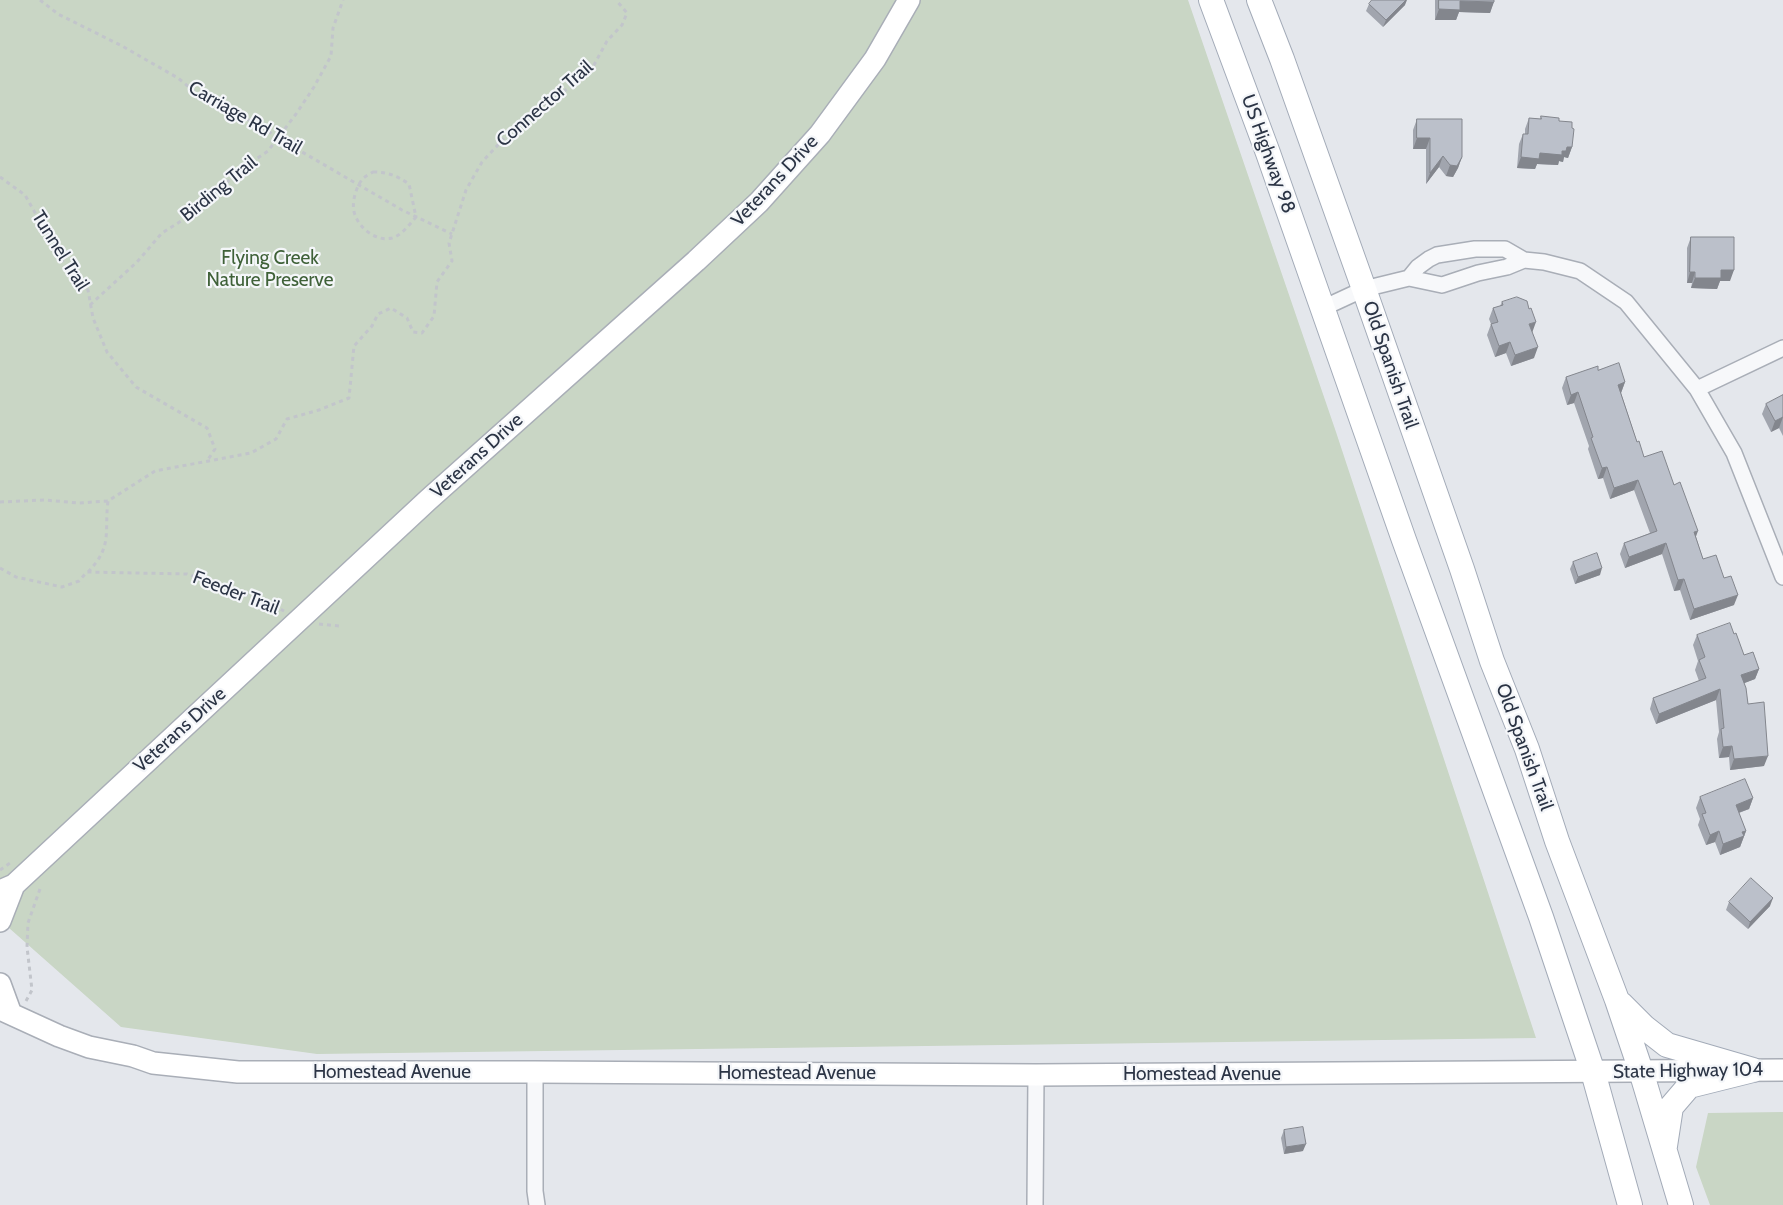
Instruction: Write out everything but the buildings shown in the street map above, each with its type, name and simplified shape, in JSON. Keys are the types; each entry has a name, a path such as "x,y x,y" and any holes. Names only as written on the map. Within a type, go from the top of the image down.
{"main road":[{"name":"US Highway 98","path":"1211,0 1323,308"},
{"path":"1259,0 1282,59 1364,290"},
{"name":"Old Spanish Trail","path":"1364,290 1492,660 1527,749 1557,840 1617,1000 1641,1071 1681,1205"},
{"path":"1323,308 1335,347 1404,540 1541,917 1593,1072 1630,1205"},
{"path":"1617,1000 1644,1027 1667,1045 1753,1070"},
{"path":"1664,1151 1671,1107 1689,1086 1753,1070"}],"street":[{"name":"Veterans Drive","path":"0,921 14,883 428,500 696,261 759,202 820,134 875,59 909,0"},
{"path":"1409,278 1428,259 1437,255 1457,251 1505,249 1524,260 1544,262 1580,271 1626,302 1697,389 1734,453 1783,577"},
{"path":"1323,308 1364,290 1409,278 1442,285 1478,273 1507,267 1524,260"},
{"path":"1697,389 1783,348"},
{"path":"0,984 9,1013"},
{"name":"Homestead Avenue","path":"9,1013 59,1036 90,1047 133,1056 153,1063 238,1072 1036,1075 1593,1072"},
{"name":"State Highway 104","path":"1593,1072 1783,1070"},
{"path":"535,1072 535,1191 537,1205"},
{"path":"1035,1205 1036,1075"}],"path":[{"name":"Carriage Rd Trail","path":"40,0 58,14 122,46 178,78 195,92 261,126 359,186 452,234"},
{"name":"Birding Trail","path":"90,305 137,262 162,232 189,216 244,167 268,151 314,87 331,56 333,28 343,0"},
{"name":"Connector Trail","path":"0,502 44,500 79,503 108,500 155,471 251,453 276,439 287,419 319,410 349,398 354,346 372,326 378,314 390,308 407,318 413,332 422,333 434,316 437,282 452,261 449,243 466,190 482,162 524,118 570,86 594,66 607,42 622,25 627,13 616,0"},
{"path":"374,172 385,172 397,176 410,184 416,217 404,231 392,238 378,237 366,231 355,215 353,200 359,186 361,180 374,172"},
{"name":"Tunnel Trail","path":"0,177 25,195 67,269 88,290 92,318 107,352 136,387 207,428 215,449 207,461"},
{"path":"0,568 16,577 62,587 79,581 98,561 106,544 108,500"},
{"name":"Feeder Trail","path":"87,572 187,574 263,600 282,609 298,621"},
{"path":"0,870 6,864 15,860 14,883 42,885 35,899 28,922 28,966 32,990 9,1013"}],"green space":[{"name":"Flying Creek Nature Preserve","path":"0,0 1188,0 1336,432 1536,1038 317,1054 121,1027 0,920"},
{"path":"1783,1112 1783,1205 1710,1205 1696,1167 1708,1113"}]}
